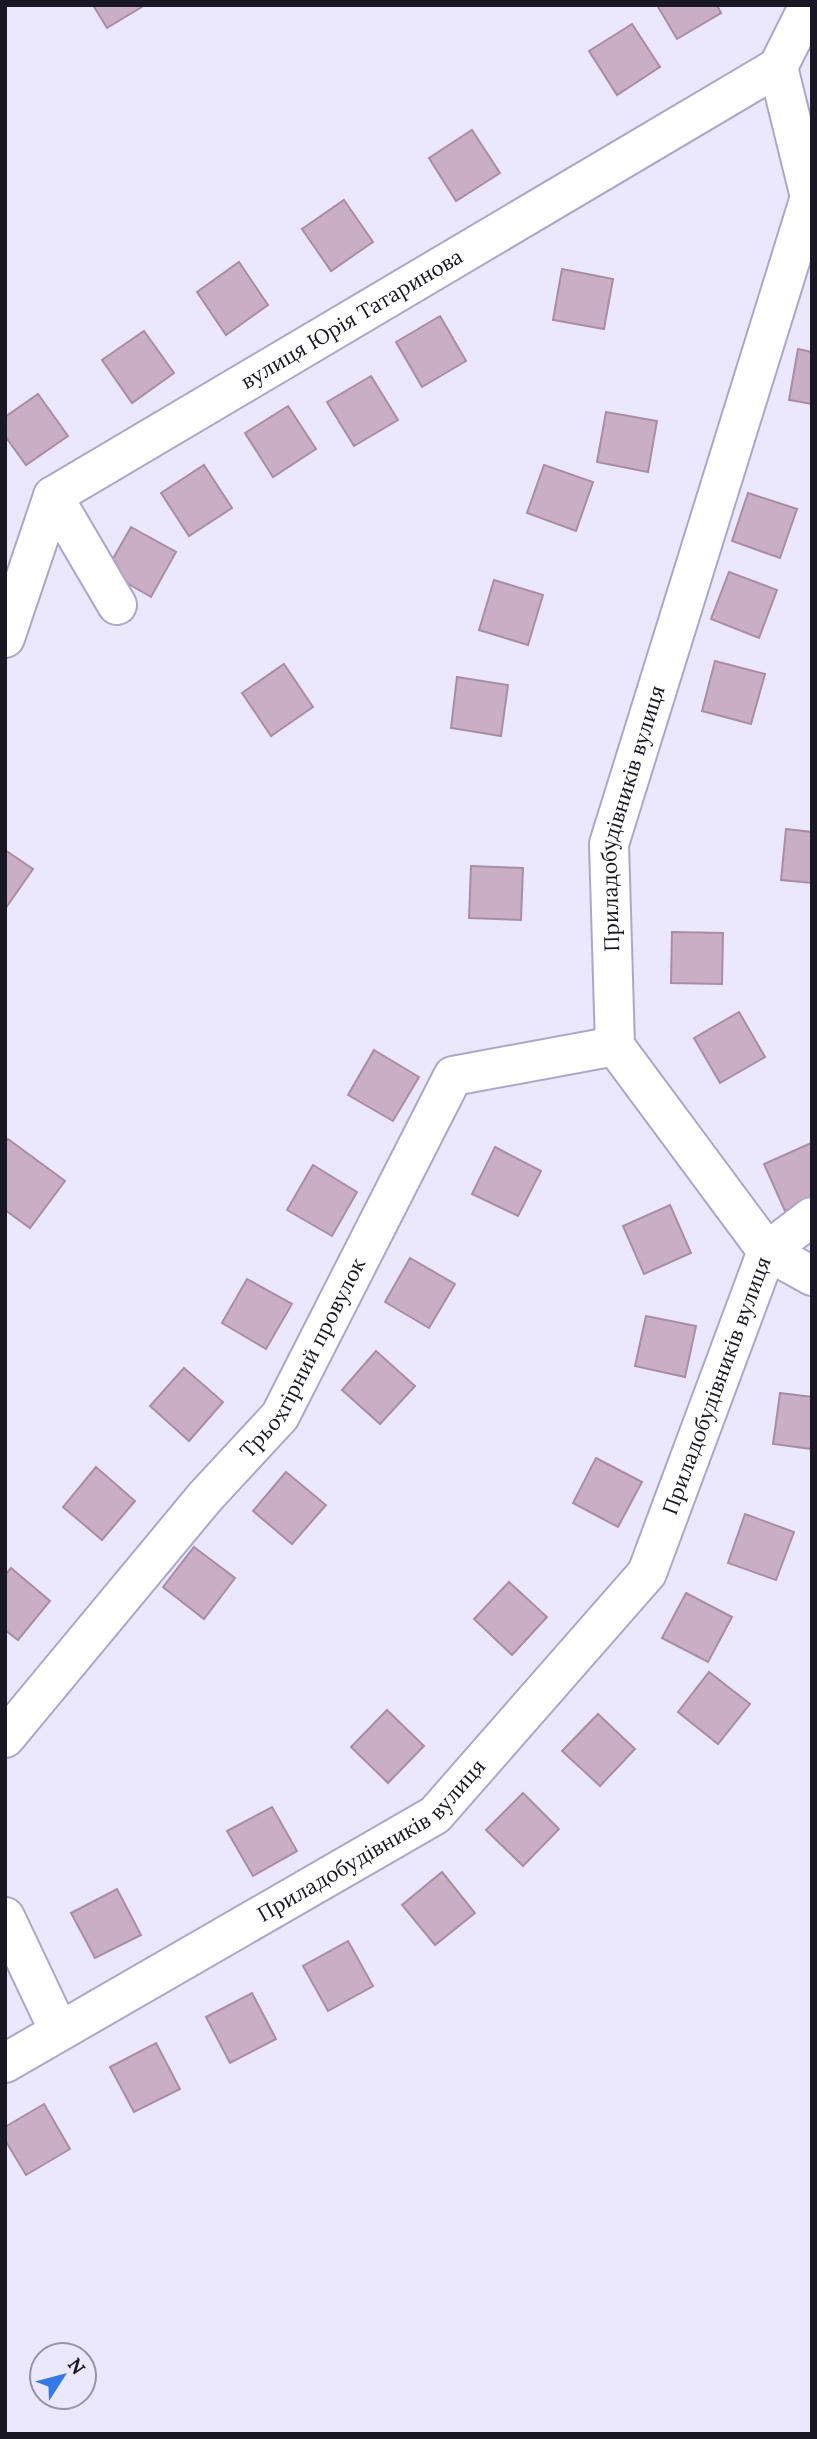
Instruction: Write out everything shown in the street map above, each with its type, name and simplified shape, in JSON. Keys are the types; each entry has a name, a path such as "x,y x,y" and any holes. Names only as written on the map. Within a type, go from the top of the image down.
{"street":[{"path":"778,67 810,5"},
{"name":"Приладобудівників вулиця","path":"5,2063 435,1815 647,1573 767,1251 615,1046 609,844 811,197 778,67"},
{"name":"вулиця Юрія Татаринова","path":"52,496 778,67"},
{"path":"52,496 117,605"},
{"path":"5,638 52,496"},
{"name":"Трьохгірний провулок","path":"5,1738 205,1497 280,1416 453,1076 615,1046"},
{"path":"812,1217 767,1251 812,1276"},
{"path":"5,1917 59,2031"}],"building":[{"path":"93,5 145,5 107,28"},
{"path":"657,5 717,5 721,13 677,39"},
{"path":"632,24 660,67 617,95 589,51"},
{"path":"472,130 500,173 456,201 429,158"},
{"path":"344,200 373,242 331,271 302,229"},
{"path":"239,262 268,305 226,335 197,292"},
{"path":"562,269 613,279 604,329 553,320"},
{"path":"440,316 466,361 422,387 396,342"},
{"path":"144,331 174,373 132,403 102,360"},
{"path":"798,349 812,352 812,404 789,400"},
{"path":"371,376 398,420 354,446 327,402"},
{"path":"38,394 68,436 26,465 5,436 5,417"},
{"path":"288,406 316,449 273,477 245,433"},
{"path":"606,412 657,421 648,472 597,462"},
{"path":"204,465 232,508 189,536 161,493"},
{"path":"544,465 593,482 576,531 527,513"},
{"path":"748,493 797,509 780,558 732,541"},
{"path":"131,527 176,552 151,597 106,571"},
{"path":"729,572 777,590 759,638 711,619"},
{"path":"494,580 543,595 528,645 479,630"},
{"path":"715,661 765,674 751,724 702,711"},
{"path":"284,664 313,707 271,736 242,693"},
{"path":"457,677 508,685 501,736 451,728"},
{"path":"786,829 812,832 812,883 781,880"},
{"path":"5,850 33,869 5,909"},
{"path":"471,866 523,868 521,920 469,918"},
{"path":"672,932 723,933 722,984 671,983"},
{"path":"739,1012 765,1057 720,1083 694,1038"},
{"path":"374,1050 419,1077 393,1121 348,1095"},
{"path":"8,1139 65,1181 30,1228 5,1210 5,1142"},
{"path":"811,1143 812,1199 785,1211 764,1164"},
{"path":"495,1147 541,1171 518,1216 472,1194"},
{"path":"313,1165 357,1192 332,1236 287,1210"},
{"path":"670,1205 691,1253 644,1274 623,1226"},
{"path":"410,1258 455,1284 429,1328 385,1302"},
{"path":"247,1279 292,1304 266,1349 222,1323"},
{"path":"646,1316 696,1326 685,1377 635,1366"},
{"path":"376,1351 415,1386 380,1424 342,1390"},
{"path":"184,1368 223,1402 189,1441 150,1406"},
{"path":"780,1393 812,1397 812,1449 773,1444"},
{"path":"596,1458 642,1482 618,1527 573,1503"},
{"path":"96,1467 135,1501 102,1540 63,1507"},
{"path":"286,1472 326,1505 292,1544 253,1511"},
{"path":"745,1514 794,1532 776,1580 728,1563"},
{"path":"194,1547 235,1578 204,1619 163,1587"},
{"path":"11,1568 50,1601 18,1640 5,1630 5,1575"},
{"path":"509,1582 547,1617 512,1655 474,1619"},
{"path":"686,1593 732,1617 708,1662 662,1638"},
{"path":"709,1672 750,1704 718,1744 678,1712"},
{"path":"387,1710 424,1746 388,1783 351,1747"},
{"path":"598,1714 635,1749 600,1786 562,1751"},
{"path":"523,1793 559,1829 523,1866 486,1830"},
{"path":"272,1807 297,1851 253,1876 227,1831"},
{"path":"442,1872 475,1913 435,1945 402,1905"},
{"path":"117,1889 141,1935 95,1958 71,1913"},
{"path":"348,1941 373,1986 328,2011 303,1966"},
{"path":"252,1993 276,2039 230,2063 206,2017"},
{"path":"156,2043 180,2089 134,2112 110,2067"},
{"path":"44,2104 70,2149 26,2175 5,2140 5,2127"}]}
